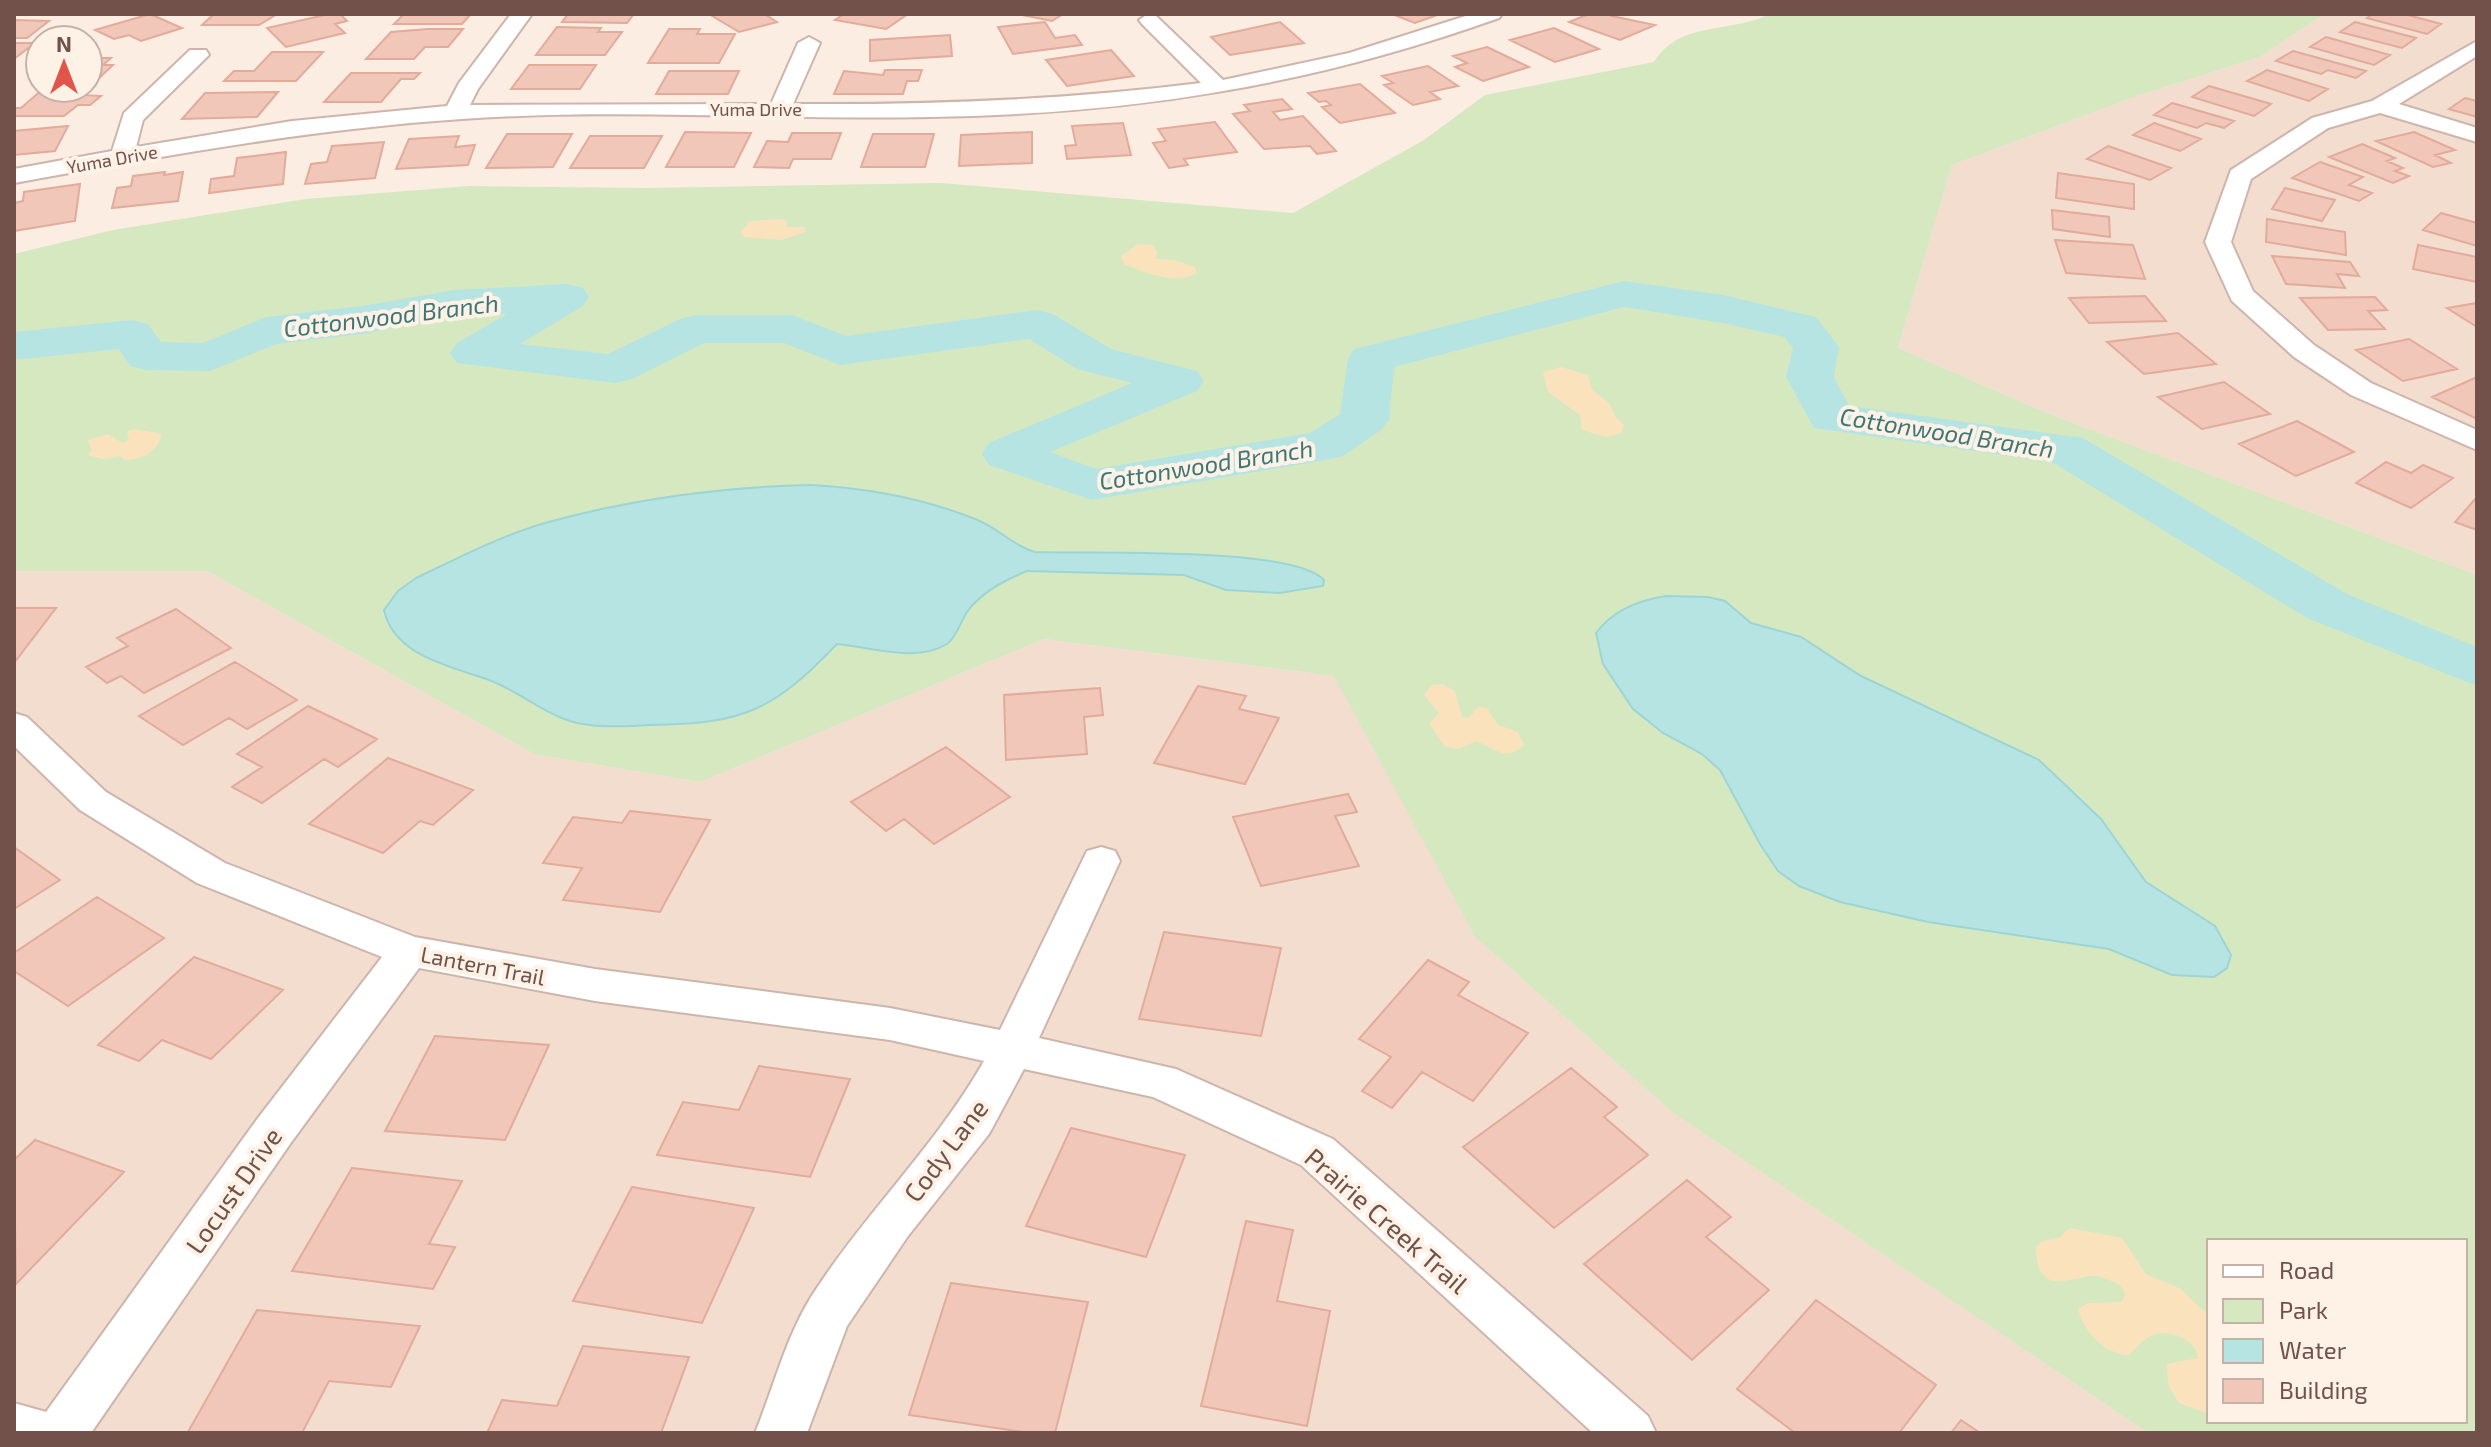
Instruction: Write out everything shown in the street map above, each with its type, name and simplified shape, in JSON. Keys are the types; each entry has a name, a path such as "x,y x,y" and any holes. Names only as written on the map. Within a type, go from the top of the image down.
{"street":[{"path":"455,113 467,88 522,14"},
{"name":"Yuma Drive","path":"14,176 218,140 455,113 1065,105 1218,88 1402,47 1492,14"},
{"path":"1149,20 1218,88"},
{"path":"780,109 809,43"},
{"path":"2477,47 2380,106 2320,123 2240,175 2218,242 2241,295 2304,351 2361,389 2477,441"},
{"path":"122,157 132,118 198,55"},
{"path":"2380,106 2477,135"},
{"name":"Lantern Trail","path":"14,725 93,801 211,873 409,951 595,985 890,1024 1013,1049"},
{"name":"Cody Lane","path":"781,1433 827,1315 891,1222 973,1121 1013,1049 1101,861"},
{"name":"Locust Drive","path":"61,1433 274,1131 409,951"},
{"name":"Prairie Creek Trail","path":"1013,1049 1161,1081 1317,1152 1630,1433"},
{"path":"14,1427 39,1433"}],"shaded area":[{"path":"2324,14 2477,14 2477,575 2044,412 1898,348 1952,165 2140,95 2260,57"},
{"path":"14,571 207,571 534,754 700,782 1044,639 1335,676 1475,937 1672,1112 2148,1433 14,1433"}],"green space":[{"path":"1770,14 2324,14 2260,57 2140,95 1952,165 1898,348 2044,412 2477,575 2477,1433 2148,1433 1672,1112 1475,937 1334,676 1044,639 700,782 534,754 207,571 14,571 14,254 113,230 306,199 469,186 646,188 941,183 1293,213 1424,140 1485,95 1654,62 1677,40"}],"sand":[{"path":"750,221 787,221 787,227 804,227 806,232 781,240 744,237 740,232"},
{"path":"1138,244 1153,245 1157,251 1156,259 1174,260 1195,267 1197,273 1170,278 1124,264 1121,256"},
{"path":"1561,367 1588,375 1592,390 1610,404 1615,416 1624,425 1622,433 1606,437 1582,430 1580,415 1548,392 1543,372"},
{"path":"135,429 161,434 157,446 138,458 125,460 119,456 103,459 88,455 92,450 88,440 108,434 122,443 129,440 127,432"},
{"path":"1443,684 1455,691 1462,717 1469,718 1478,707 1487,708 1498,725 1518,732 1524,745 1511,753 1500,752 1476,741 1459,749 1445,747 1429,723 1439,713 1424,695 1432,685"},
{"path":"2070,1228 2122,1238 2146,1274 2181,1289 2207,1314 2207,1413 2179,1403 2168,1385 2167,1364 2198,1358 2188,1341 2160,1333 2146,1339 2129,1355 2111,1351 2090,1333 2078,1309 2088,1303 2122,1302 2125,1294 2121,1286 2094,1276 2061,1281 2046,1278 2037,1262 2036,1247 2042,1241 2059,1238"}],"water":[{"path":"810,485 873,492 935,505 983,522 1035,552 1233,557 1305,569 1324,580 1323,586 1279,593 1226,590 1184,575 1027,571 979,598 967,612 956,634 947,644 935,650 908,653 837,644 794,685 754,709 709,721 622,726 586,725 566,720 489,680 426,657 399,638 384,610 398,591 416,578 495,541 545,523 610,507 676,496 743,488"},
{"path":"1666,596 1708,597 1725,601 1751,623 1801,637 1861,676 2039,760 2101,819 2146,882 2215,926 2231,955 2227,968 2214,977 2172,975 2109,949 1928,922 1840,902 1799,886 1778,871 1720,770 1702,754 1663,733 1633,709 1603,664 1596,633 1603,625 1628,607"}],"building":[{"path":"150,14 182,28 141,41 129,35 114,39 104,34 104,27"},
{"path":"214,14 277,14 259,25 202,25"},
{"path":"340,14 347,21 335,24 345,33 286,47 267,28"},
{"path":"404,14 471,14 462,24 394,24"},
{"path":"568,14 633,15 627,23 562,22"},
{"path":"709,14 770,14 766,15 777,22 739,32"},
{"path":"844,14 908,14 886,29 835,20"},
{"path":"1017,14 1063,14 1052,21"},
{"path":"1392,14 1440,14 1415,23"},
{"path":"1589,14 1616,14 1612,16 1655,25 1620,40 1569,22"},
{"path":"2373,14 2404,14 2441,24 2427,34 2367,18"},
{"path":"14,20 49,21 45,24 24,24 24,38 14,38"},
{"path":"1045,22 1055,38 1075,35 1082,45 1013,54 998,27"},
{"path":"1280,22 1304,43 1230,55 1211,37"},
{"path":"2355,22 2416,38 2402,48 2340,32"},
{"path":"557,27 622,32 605,55 536,55"},
{"path":"1554,28 1599,49 1555,62 1510,40"},
{"path":"463,29 448,47 425,47 414,59 366,59 391,32"},
{"path":"669,29 700,29 697,34 735,34 719,63 648,63"},
{"path":"950,35 952,56 870,61 870,40"},
{"path":"2326,37 2390,55 2374,65 2310,47"},
{"path":"14,43 24,43 24,51 14,59"},
{"path":"1487,47 1529,67 1483,81 1455,67 1467,63 1453,56"},
{"path":"1111,50 1134,76 1067,86 1046,60"},
{"path":"2293,51 2366,71 2356,78 2328,70 2321,74 2276,61"},
{"path":"272,52 323,52 296,81 224,81 234,71 254,71"},
{"path":"529,65 596,65 580,89 511,89"},
{"path":"1428,66 1458,86 1430,92 1440,99 1413,105 1384,85 1393,83 1382,76"},
{"path":"885,70 922,70 918,81 907,81 903,94 834,94 844,71 883,75"},
{"path":"2267,70 2328,89 2309,101 2247,81"},
{"path":"669,71 739,71 728,94 656,94"},
{"path":"351,73 420,73 414,79 401,79 381,102 324,102"},
{"path":"1360,84 1395,113 1340,123 1322,107 1331,105 1326,101 1319,102 1308,93"},
{"path":"2209,86 2271,104 2254,116 2192,97"},
{"path":"278,92 257,117 182,119 205,93"},
{"path":"2465,98 2477,101 2477,117 2449,109"},
{"path":"1282,99 1292,109 1273,112 1280,120 1303,116 1336,151 1317,154 1310,146 1264,149 1233,114 1250,111 1244,105"},
{"path":"2172,103 2234,121 2224,128 2206,123 2197,128 2154,115"},
{"path":"26,104 91,104 78,105 64,116 14,116 14,108"},
{"path":"1215,122 1237,152 1184,159 1188,165 1169,168 1153,143 1166,141 1158,129"},
{"path":"1123,123 1131,155 1067,159 1065,146 1076,145 1072,126"},
{"path":"2154,123 2201,139 2180,151 2133,135"},
{"path":"68,126 55,151 14,155 14,131"},
{"path":"685,132 751,133 734,167 666,167"},
{"path":"1032,132 1032,163 959,166 961,135"},
{"path":"2414,132 2455,150 2435,155 2451,163 2433,167 2376,141"},
{"path":"792,133 841,133 831,159 793,159 789,168 754,167 767,141 788,142"},
{"path":"507,134 572,134 553,167 486,168"},
{"path":"873,134 934,134 925,167 861,167"},
{"path":"459,136 455,147 475,145 468,165 396,169 409,139"},
{"path":"590,136 662,136 644,168 570,168"},
{"path":"384,142 375,178 305,184 311,164 327,162 332,146"},
{"path":"2362,144 2395,158 2387,161 2403,168 2395,171 2409,176 2393,183 2329,157"},
{"path":"2108,146 2171,168 2150,180 2087,159"},
{"path":"286,152 283,184 209,193 211,179 234,176 237,158"},
{"path":"2320,162 2363,177 2349,185 2372,193 2359,201 2292,178"},
{"path":"165,172 164,175 183,172 178,201 112,208 117,188 131,186 133,176"},
{"path":"2058,173 2134,184 2134,209 2056,198"},
{"path":"80,184 75,221 14,231 14,203 23,201 24,192"},
{"path":"2285,188 2335,200 2322,221 2272,209"},
{"path":"2052,210 2109,217 2110,237 2053,229"},
{"path":"2441,213 2477,223 2477,246 2423,230"},
{"path":"2267,219 2345,232 2346,255 2266,242"},
{"path":"2055,240 2133,245 2145,279 2066,273"},
{"path":"2418,245 2477,257 2477,282 2413,269"},
{"path":"2272,256 2350,262 2359,276 2337,274 2345,288 2286,284"},
{"path":"2145,296 2166,321 2089,323 2069,298"},
{"path":"2375,297 2387,310 2368,311 2385,329 2328,330 2300,298"},
{"path":"2477,303 2477,327 2447,308"},
{"path":"2178,333 2216,364 2144,374 2107,342"},
{"path":"2409,339 2457,369 2403,381 2356,350"},
{"path":"2477,377 2477,419 2432,397"},
{"path":"2224,382 2270,414 2202,429 2158,397"},
{"path":"2297,421 2354,452 2296,476 2239,444"},
{"path":"2386,462 2411,473 2423,465 2453,478 2411,508 2356,483"},
{"path":"2477,497 2477,530 2455,522"},
{"path":"14,608 56,608 14,663"},
{"path":"176,609 231,648 144,693 121,676 107,683 86,667 128,646 117,638"},
{"path":"235,662 297,700 247,729 229,718 183,745 139,716"},
{"path":"1198,686 1246,696 1239,709 1279,718 1245,784 1154,763"},
{"path":"1100,688 1103,715 1084,717 1087,754 1006,760 1004,695"},
{"path":"308,706 377,739 338,767 324,759 262,803 232,787 262,767 237,754"},
{"path":"946,747 1010,797 934,844 904,819 886,831 851,802"},
{"path":"388,758 473,790 433,825 420,821 383,853 309,824"},
{"path":"1348,794 1357,812 1335,816 1359,866 1261,886 1233,817"},
{"path":"630,811 710,820 660,912 563,900 582,868 543,863 573,817 622,823"},
{"path":"14,847 60,880 14,909"},
{"path":"97,897 164,938 68,1006 14,971 14,953"},
{"path":"1164,932 1281,948 1261,1036 1139,1019"},
{"path":"194,957 283,990 211,1059 162,1040 139,1061 98,1045"},
{"path":"1428,960 1469,982 1458,995 1528,1033 1473,1101 1422,1072 1392,1108 1362,1091 1391,1057 1359,1039"},
{"path":"435,1036 549,1045 505,1140 385,1131"},
{"path":"759,1066 850,1079 810,1177 657,1155 683,1102 739,1110"},
{"path":"1571,1068 1617,1107 1604,1117 1648,1155 1554,1228 1463,1147"},
{"path":"1071,1128 1185,1155 1146,1257 1026,1226"},
{"path":"35,1140 124,1172 16,1284 14,1160"},
{"path":"352,1168 462,1181 429,1244 455,1247 433,1289 292,1271"},
{"path":"1687,1180 1731,1217 1706,1237 1769,1290 1692,1360 1584,1264"},
{"path":"632,1187 754,1208 702,1323 573,1301"},
{"path":"1246,1221 1293,1230 1277,1301 1330,1311 1307,1426 1201,1406"},
{"path":"951,1283 1088,1302 1055,1433 1029,1433 909,1415"},
{"path":"1816,1300 1936,1385 1899,1433 1795,1433 1737,1389"},
{"path":"257,1310 420,1326 391,1387 329,1381 302,1433 188,1432"},
{"path":"583,1346 689,1357 661,1433 487,1433 502,1400 557,1406"},
{"path":"1961,1420 1980,1433 1951,1433"}],"waterway":[{"name":"Cottonwood Branch","path":"14,346 132,334 147,356 210,357 266,331 362,320 454,303 567,297 473,353 615,369 696,329 792,329 840,351 1037,324 1094,359 1180,381 1079,420 1007,454 1092,485 1325,445 1364,420 1371,359 1624,294 1723,309 1800,327 1816,347 1810,377 1831,418 2065,449 2327,606 2477,668"}]}
